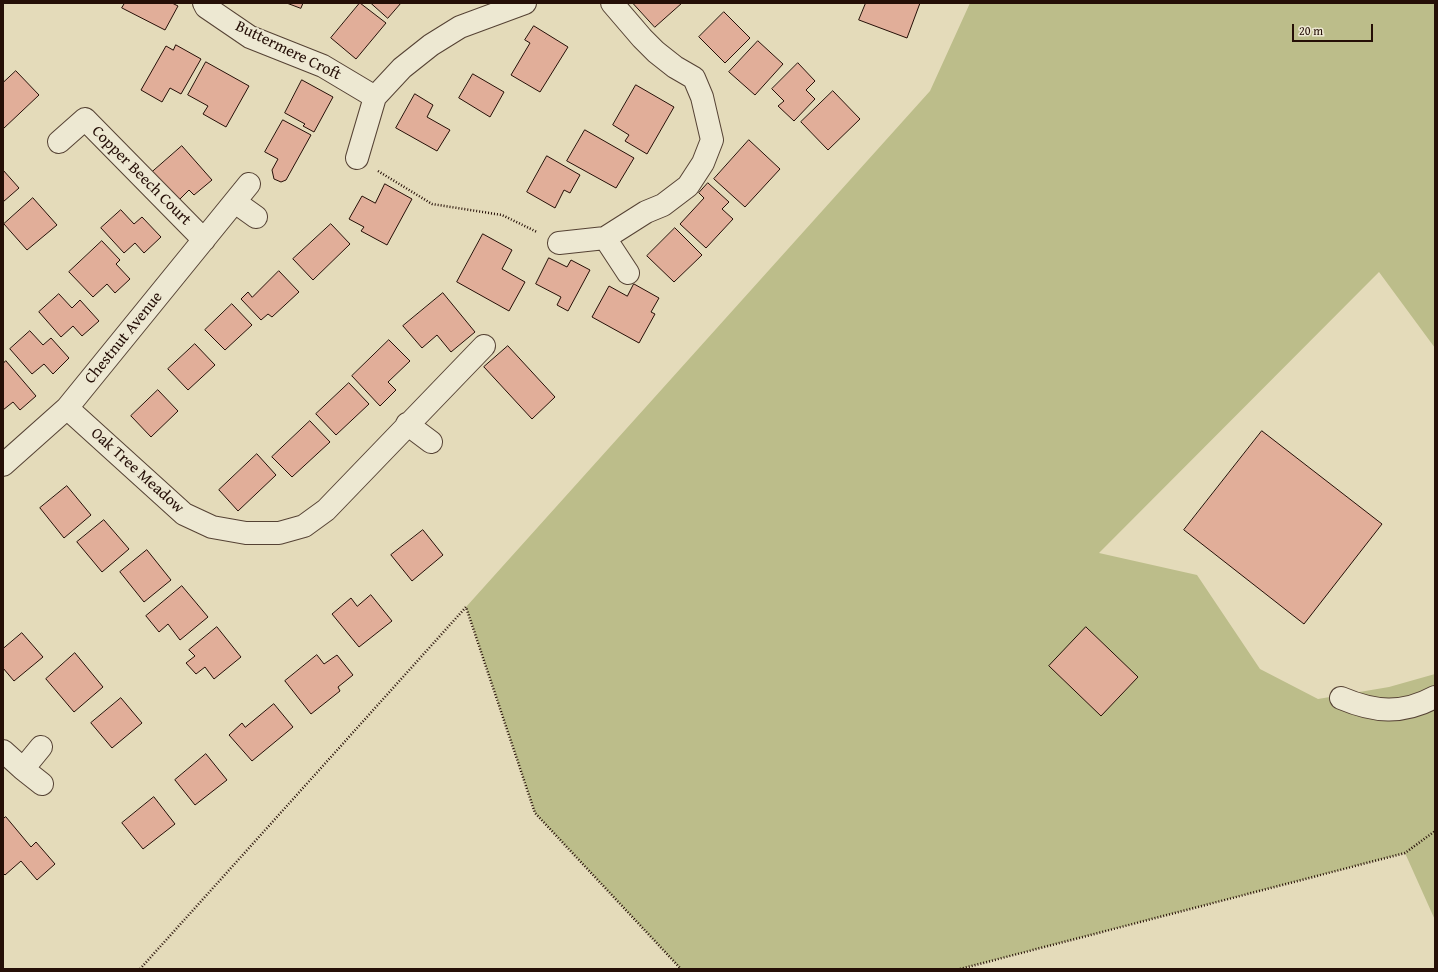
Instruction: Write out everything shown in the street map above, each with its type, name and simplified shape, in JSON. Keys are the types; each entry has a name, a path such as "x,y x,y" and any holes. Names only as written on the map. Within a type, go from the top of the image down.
{"street":[{"name":"Buttermere Croft","path":"204,3 206,7 250,36 276,48 323,66 375,97"},
{"path":"357,158 375,97 402,68 431,45 460,27 525,3"},
{"path":"559,243 605,238 646,212 663,204 688,186 703,163 712,140 702,97 694,78 675,67 656,52 612,3"},
{"name":"Copper Beech Court","path":"59,142 85,119 204,240"},
{"name":"Chestnut Avenue","path":"3,465 67,408 249,184"},
{"path":"235,202 256,217"},
{"path":"605,238 628,273"},
{"name":"Oak Tree Meadow","path":"67,408 184,514 212,527 246,534 279,533 304,526 326,510 427,403 484,346"},
{"path":"407,424 431,442"},
{"path":"1341,698 1362,707 1392,710 1422,704 1435,697"},
{"path":"23,769 42,747"},
{"path":"3,751 42,784"}],"path":[{"path":"357,158 432,204 502,215 559,243"},
{"path":"140,969 466,607 535,813 681,969"},
{"path":"960,969 1405,853 1435,831"}],"green space":[{"path":"970,3 1435,3 1435,348 1379,272 1099,553 1197,575 1260,669 1318,699 1389,687 1435,674 1435,920 1405,853 960,969 681,969 535,813 466,607 930,91"}],"building":[{"path":"125,3 172,3 178,6 165,30 122,8"},
{"path":"287,3 303,3 301,8"},
{"path":"360,3 386,23 356,59 331,38"},
{"path":"371,3 401,3 388,18"},
{"path":"633,3 682,3 655,27"},
{"path":"866,3 920,3 907,38 859,20"},
{"path":"724,12 750,38 725,63 699,37"},
{"path":"534,26 568,47 540,92 511,75 530,43 525,40"},
{"path":"758,41 783,64 755,95 729,72"},
{"path":"176,45 201,59 181,94 170,88 162,102 141,90 166,46 173,50"},
{"path":"206,62 249,86 226,127 203,114 208,106 188,95"},
{"path":"798,63 815,81 806,90 815,99 794,121 778,106 784,101 772,89"},
{"path":"16,71 39,95 3,129 3,83"},
{"path":"473,74 504,92 490,117 459,98"},
{"path":"302,80 333,97 314,132 303,126 305,124 285,113"},
{"path":"636,85 674,107 647,154 625,141 629,135 613,125"},
{"path":"833,91 860,119 828,150 801,122"},
{"path":"415,94 433,105 427,117 450,130 437,151 396,128"},
{"path":"283,120 311,135 286,180 281,182 274,179 272,170 278,159 265,152"},
{"path":"585,130 634,158 616,188 567,161"},
{"path":"749,140 780,169 745,207 714,179"},
{"path":"182,146 212,180 194,195 189,190 176,203 150,174"},
{"path":"547,156 580,175 570,193 564,190 555,208 527,192"},
{"path":"3,170 19,188 3,202"},
{"path":"708,183 729,202 722,209 733,219 706,248 680,224 704,198 699,193"},
{"path":"385,184 412,199 387,245 361,231 364,227 349,219 362,196 375,203"},
{"path":"33,198 57,225 27,250 4,224"},
{"path":"121,210 134,224 142,217 161,237 144,253 135,243 124,253 101,228"},
{"path":"331,224 350,244 313,280 293,259"},
{"path":"675,228 702,255 674,282 647,256"},
{"path":"483,234 512,250 502,269 525,282 509,311 457,282"},
{"path":"102,241 120,260 116,264 130,279 115,293 107,284 93,297 69,272"},
{"path":"549,258 567,267 571,260 590,270 568,311 557,305 561,297 536,284"},
{"path":"279,271 299,292 272,317 268,314 261,320 241,299 248,292 252,297"},
{"path":"634,284 659,298 651,312 655,314 639,343 592,317 609,286 627,296"},
{"path":"443,293 475,332 451,352 437,335 422,348 403,326"},
{"path":"59,294 72,308 80,300 99,321 82,336 73,326 61,337 39,312"},
{"path":"232,304 252,325 225,350 205,330"},
{"path":"30,331 43,345 51,338 69,358 53,374 44,364 32,374 10,349"},
{"path":"389,340 410,361 388,382 396,390 380,406 352,376"},
{"path":"195,344 215,365 188,390 168,369"},
{"path":"508,346 555,397 532,419 484,367"},
{"path":"6,361 36,396 20,410 13,402 3,410 3,364"},
{"path":"349,383 369,404 336,435 316,414"},
{"path":"158,390 178,411 151,437 131,416"},
{"path":"310,421 330,442 292,477 272,457"},
{"path":"1262,431 1382,524 1304,624 1184,530"},
{"path":"257,454 276,475 238,511 219,490"},
{"path":"67,486 91,515 64,538 40,508"},
{"path":"104,520 129,549 102,572 77,542"},
{"path":"423,530 443,555 412,581 391,555"},
{"path":"147,550 171,580 144,602 120,572"},
{"path":"182,586 208,617 180,640 168,624 159,632 146,616"},
{"path":"371,595 392,621 359,647 332,614 351,598 357,606"},
{"path":"217,627 241,657 214,679 205,667 196,674 186,663 195,656 189,650"},
{"path":"1086,627 1138,677 1101,716 1049,666"},
{"path":"22,633 43,657 14,681 3,668 3,649"},
{"path":"75,653 103,687 74,712 46,679"},
{"path":"317,655 324,664 337,655 353,675 338,687 340,691 311,714 285,681"},
{"path":"121,698 142,723 112,748 91,723"},
{"path":"274,704 293,727 252,761 229,735 242,723 245,727"},
{"path":"206,754 227,780 195,805 175,780"},
{"path":"154,797 175,824 143,849 122,823"},
{"path":"6,817 31,847 36,842 55,864 37,880 21,861 5,875 3,873 3,819"}]}
